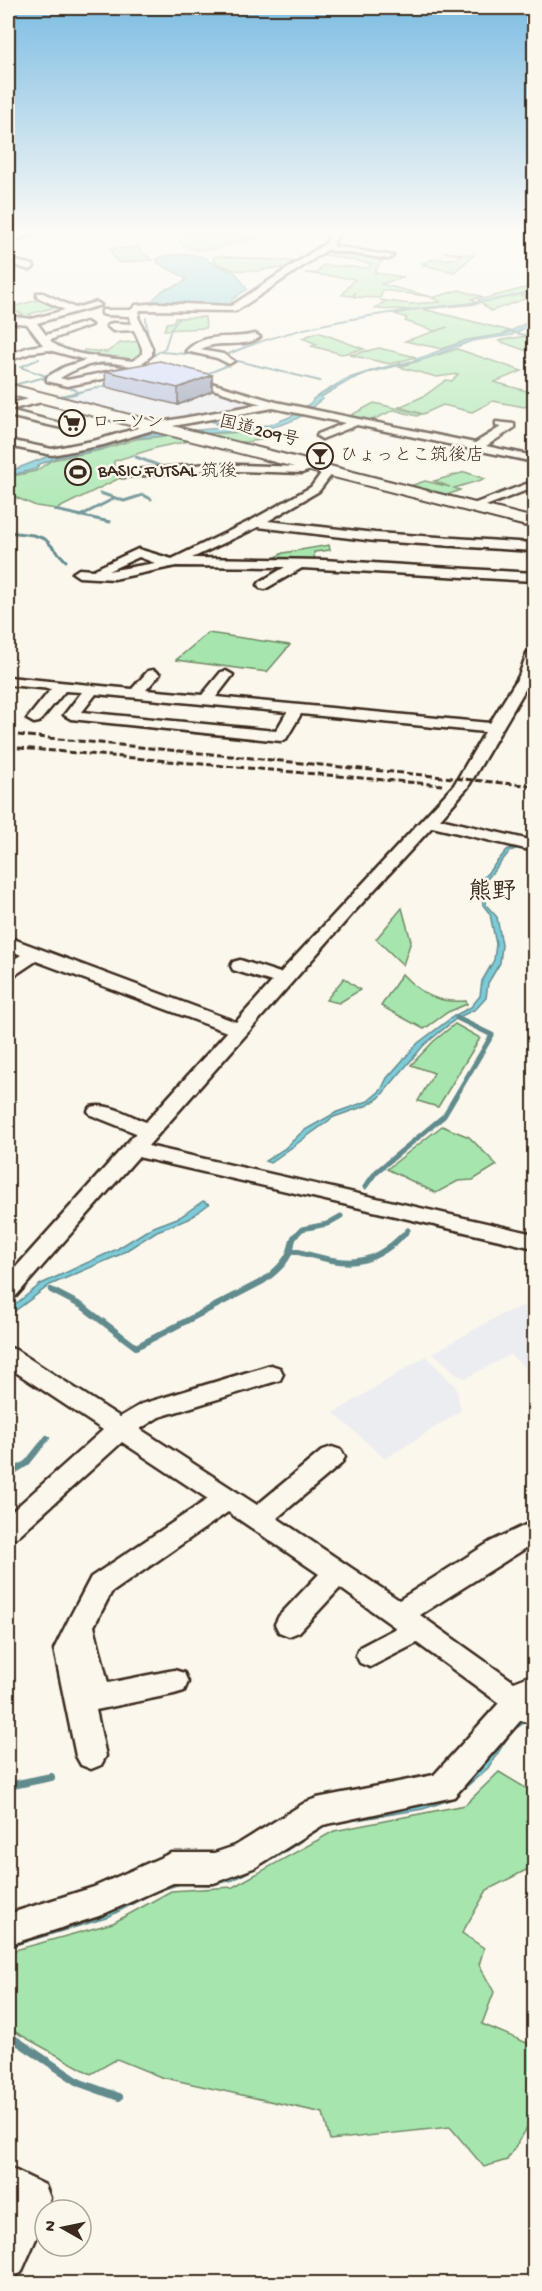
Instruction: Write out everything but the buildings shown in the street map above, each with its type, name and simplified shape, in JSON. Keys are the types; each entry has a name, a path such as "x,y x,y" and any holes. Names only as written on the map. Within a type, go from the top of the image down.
{"highway":[{"name":"国道209号","path":"8,388 534,523"}],"street":[{"path":"43,336 48,341 78,356 140,366 303,412 534,459"},
{"path":"9,356 32,349 60,336"},
{"path":"114,337 118,336"},
{"path":"98,359 68,369 51,379 67,383 140,366 147,355 147,348 141,336"},
{"path":"249,336 269,341"},
{"path":"229,361 220,356 191,351 207,340 243,341 255,337"},
{"path":"48,341 63,339"},
{"path":"8,407 46,398"},
{"path":"8,443 52,452 84,446 156,426 274,405"},
{"path":"8,413 60,429"},
{"path":"322,436 356,422"},
{"path":"477,447 510,426 500,424"},
{"path":"8,432 84,446"},
{"path":"122,474 208,467 302,470 312,466"},
{"path":"84,573 114,575 172,562 256,523 315,489 329,470"},
{"path":"471,507 526,487"},
{"path":"256,523 375,537 534,546"},
{"path":"172,562 299,564 534,577"},
{"path":"265,585 299,564"},
{"path":"8,1290 460,787 494,729 529,683 534,653"},
{"path":"135,694 153,674"},
{"path":"206,701 226,675"},
{"path":"8,681 494,729"},
{"path":"34,719 61,686"},
{"path":"61,729 92,689"},
{"path":"71,715 126,721 179,733 279,742 296,710"},
{"path":"118,735 126,721"},
{"path":"428,821 534,846"},
{"path":"8,942 34,954 241,1030"},
{"path":"8,971 34,954"},
{"path":"240,966 285,980"},
{"path":"98,1111 151,1131"},
{"path":"134,1149 534,1241"},
{"path":"8,1357 228,1498 525,1700 443,1787 317,1812 245,1857 214,1868 171,1868 99,1901 8,1930"},
{"path":"8,1530 120,1429 151,1410 248,1383 271,1374"},
{"path":"258,1519 332,1457"},
{"path":"91,1756 68,1649 80,1625 101,1586 228,1498"},
{"path":"370,1655 499,1550 534,1531"},
{"path":"289,1624 338,1572"},
{"path":"80,1625 97,1698 174,1682"},
{"path":"8,2185 32,2198 24,2226 8,2260"}],"shaded area":[{"path":"165,376 266,404 162,423 54,397"},
{"path":"534,1302 534,1375 510,1355 466,1378 459,1376 433,1353 502,1314"},
{"path":"426,1356 456,1387 461,1411 385,1459 334,1413"}],"green space":[{"path":"329,336 364,349 342,354 312,346 317,344 302,338"},
{"path":"421,336 494,336 467,340 442,349 405,341"},
{"path":"534,336 534,351 499,341 508,339"},
{"path":"141,341 145,355 134,363 82,356 84,350 107,352 120,343"},
{"path":"379,348 416,357 390,364 350,355"},
{"path":"457,349 522,371 494,382 534,393 534,403 524,407 493,401 472,412 443,405 423,414 399,407 424,396 446,380 452,381 458,374 437,377 399,367"},
{"path":"374,403 421,414 417,416 394,410 368,422 346,418"},
{"path":"248,432 261,440 238,443 200,434"},
{"name":"BASIC FUTSAL 筑後","path":"177,435 195,440 159,447 114,461 114,465 124,473 124,476 57,509 36,506 8,494 8,477 36,471 52,460 101,450 136,439"},
{"path":"465,472 485,479 454,488 460,490 445,496 407,487 425,481 450,487 434,481"},
{"path":"329,545 330,550 314,552 315,562 267,562 283,553"},
{"path":"208,633 290,645 267,672 176,660"},
{"path":"402,908 411,941 403,965 376,939"},
{"path":"402,974 416,987 431,996 447,1001 466,1001 467,1004 448,1012 424,1029 381,1006"},
{"path":"344,978 360,990 339,1003 326,1000"},
{"path":"455,1024 480,1038 438,1107 418,1101 434,1073 411,1065 434,1041"},
{"path":"442,1126 469,1137 497,1165 473,1180 458,1181 436,1193 387,1169"},
{"path":"499,1772 534,1793 534,1866 487,1890 462,1933 484,1948 479,1965 494,1992 482,2024 534,2046 534,2117 507,2160 484,2167 450,2127 330,2140 323,2113 161,2077 117,2059 91,2074 8,2028 8,1952 113,1923 171,1891 233,1887 334,1831 465,1805"}],"water":[{"path":"506,336 472,341 425,359 367,373 321,397 323,399 303,415 277,426 260,430 132,438 97,450 59,457 40,464 36,469 8,476 8,472 59,452 129,436 221,428 209,419 226,428 270,425 292,416 313,399 346,379 377,369 412,361 468,340"},
{"path":"534,840 534,842 510,851 483,884 486,905 497,917 502,945 500,963 488,983 486,998 476,1009 457,1018 424,1045 379,1098 368,1105 334,1117 270,1163 265,1161 284,1149 303,1131 337,1112 368,1101 381,1090 387,1078 418,1043 454,1016 471,1007 480,996 482,981 494,960 496,944 490,914 483,905 480,882 507,850"},
{"path":"203,1201 209,1204 189,1219 157,1231 119,1255 50,1285 8,1316 8,1310 41,1284 117,1249 151,1228 180,1217"},
{"path":"516,1716 524,1723 512,1731 488,1768 452,1799 423,1809 326,1825 275,1858 233,1880 211,1885 180,1884 155,1892 106,1918 8,1947 8,1939 109,1905 323,1816 436,1796"}],"waterway":[{"path":"147,336 148,342"},
{"path":"153,356 165,348 169,336"},
{"path":"226,358 226,355 279,336"},
{"path":"161,352 213,356"},
{"path":"39,359 20,367 46,376"},
{"path":"202,376 238,361 320,381"},
{"path":"86,365 127,365"},
{"path":"9,386 54,375"},
{"path":"43,379 76,390"},
{"path":"70,394 110,385"},
{"path":"57,397 77,393"},
{"path":"136,457 168,469"},
{"path":"100,493 115,498"},
{"path":"115,498 124,501 143,495 151,499"},
{"path":"81,516 115,498"},
{"path":"55,510 81,516"},
{"path":"81,516 110,522"},
{"path":"8,532 45,539 66,561"},
{"path":"365,1187 376,1172 444,1116 492,1035 457,1018"},
{"path":"296,1235 302,1229 327,1224 341,1216"},
{"path":"402,1237 408,1230"},
{"path":"51,1290 82,1306 136,1347 263,1281 283,1262 296,1235"},
{"path":"291,1250 350,1262 376,1255 403,1235"},
{"path":"8,1475 27,1463 47,1438"},
{"path":"8,1786 51,1777"},
{"path":"8,2035 80,2083 119,2097"}],"railway":[{"path":"8,734 534,786"},
{"path":"8,747 442,785"}],"place":[{"name":"ローソン","path":"72,423"},
{"name":"ひょっとこ筑後店","path":"320,456"},
{"name":"BASIC FUTSAL 筑後","path":"78,472"}],"district":[{"name":"熊野","path":"492,893"}]}
